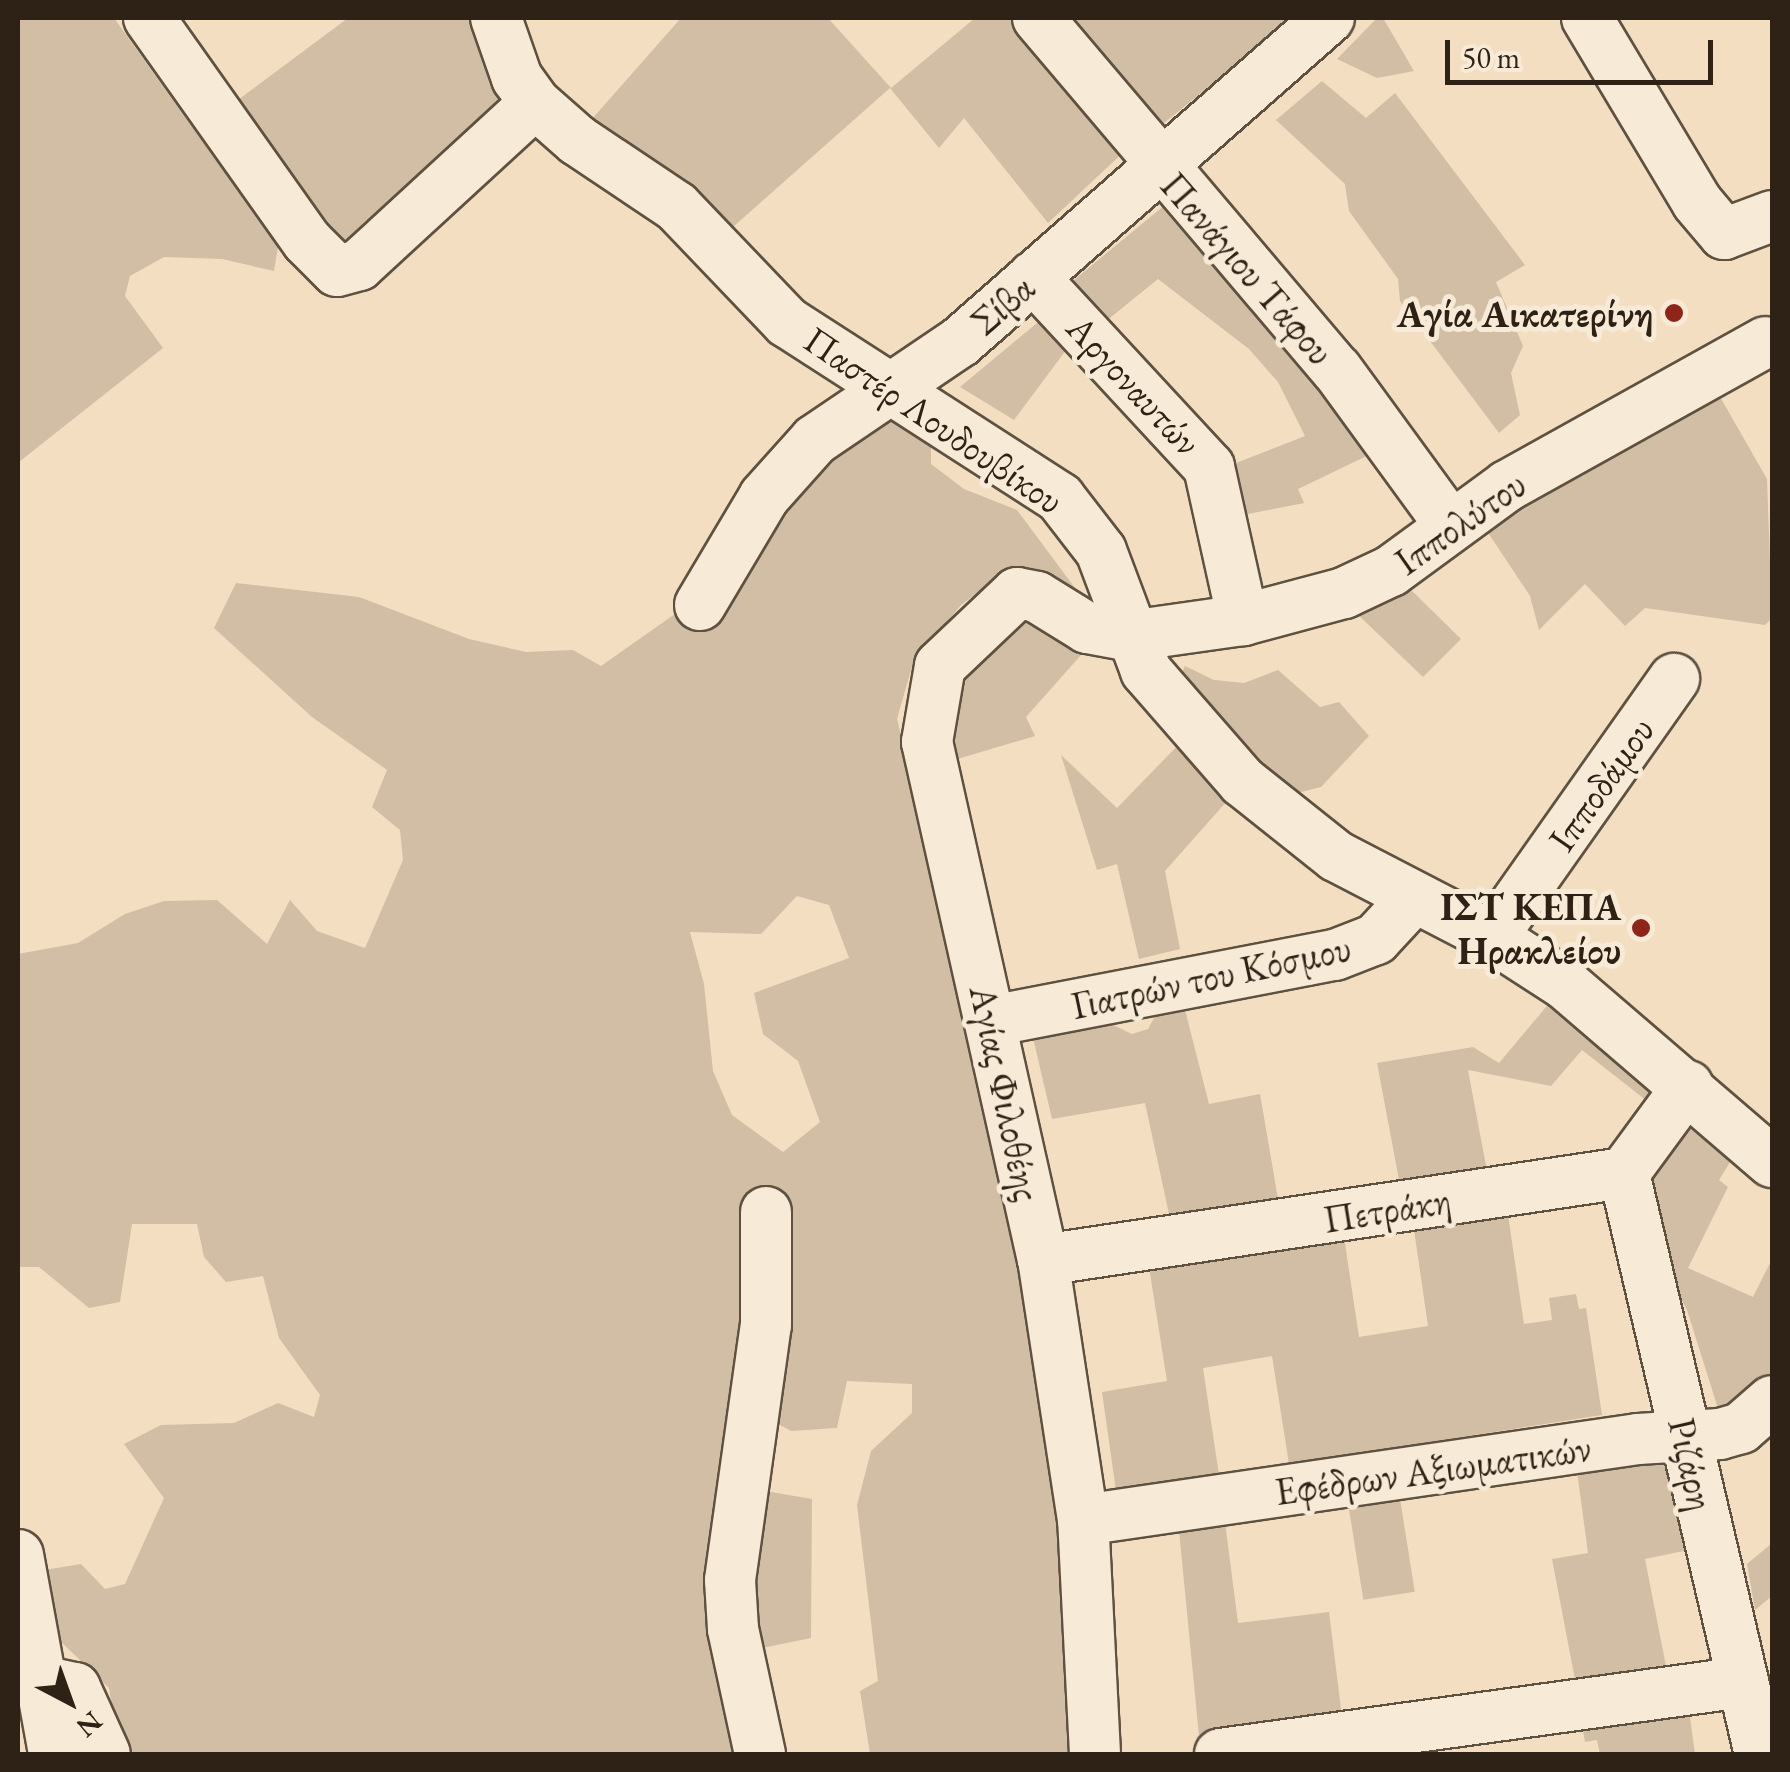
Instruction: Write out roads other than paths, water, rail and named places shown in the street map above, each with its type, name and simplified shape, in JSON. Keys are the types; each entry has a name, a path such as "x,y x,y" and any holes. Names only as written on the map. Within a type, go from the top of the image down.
{"street":[{"path":"149,18 307,242 337,271 360,265 535,103"},
{"name":"Παστέρ Λουδουβίκου","path":"496,18 517,78 535,103 576,140 678,207 787,322 1060,498 1101,551 1130,636 1166,699 1243,782 1336,856 1412,899 1492,937 1593,1004 1772,1162"},
{"name":"Πανάγιου Τάφου","path":"1038,18 1159,166 1337,370 1450,524"},
{"name":"Σίβα","path":"700,606 744,527 786,470 836,422 960,342 1329,18"},
{"path":"1588,18 1697,202 1724,234 1772,216"},
{"name":"Αργοναυτών","path":"1034,277 1209,467 1243,620"},
{"name":"Ιππολύτου","path":"1130,636 1243,620 1363,586 1450,524 1566,451 1766,342"},
{"name":"Αγίας Φιλοθέης","path":"1095,1754 1084,1520 1043,1260 927,742 936,675 972,629 1018,593 1037,597 1086,628 1130,636"},
{"name":"Ιπποδάμου","path":"1492,937 1674,680"},
{"name":"Γιατρών του Κόσμου","path":"991,1022 1335,954 1376,939 1412,899"},
{"path":"1624,1174 1688,1086"},
{"name":"Πετράκη","path":"1043,1260 1624,1174"},
{"name":"Ριζάρη","path":"1624,1174 1760,1754"},
{"path":"760,1754 733,1629 730,1580 766,1325 766,1212"},
{"name":"Εφέδρων Αξιωματικών","path":"1084,1520 1684,1433 1731,1432 1772,1402"},
{"path":"18,1555 54,1754"},
{"path":"41,1681 75,1688 105,1754"},
{"path":"1220,1754 1743,1682"}],"place":[{"name":"Αγία Αικατερίνη","path":"1674,313"},
{"name":"ΙΣΤ ΚΕΠΑ Ηρακλείου","path":"1641,928"}]}
